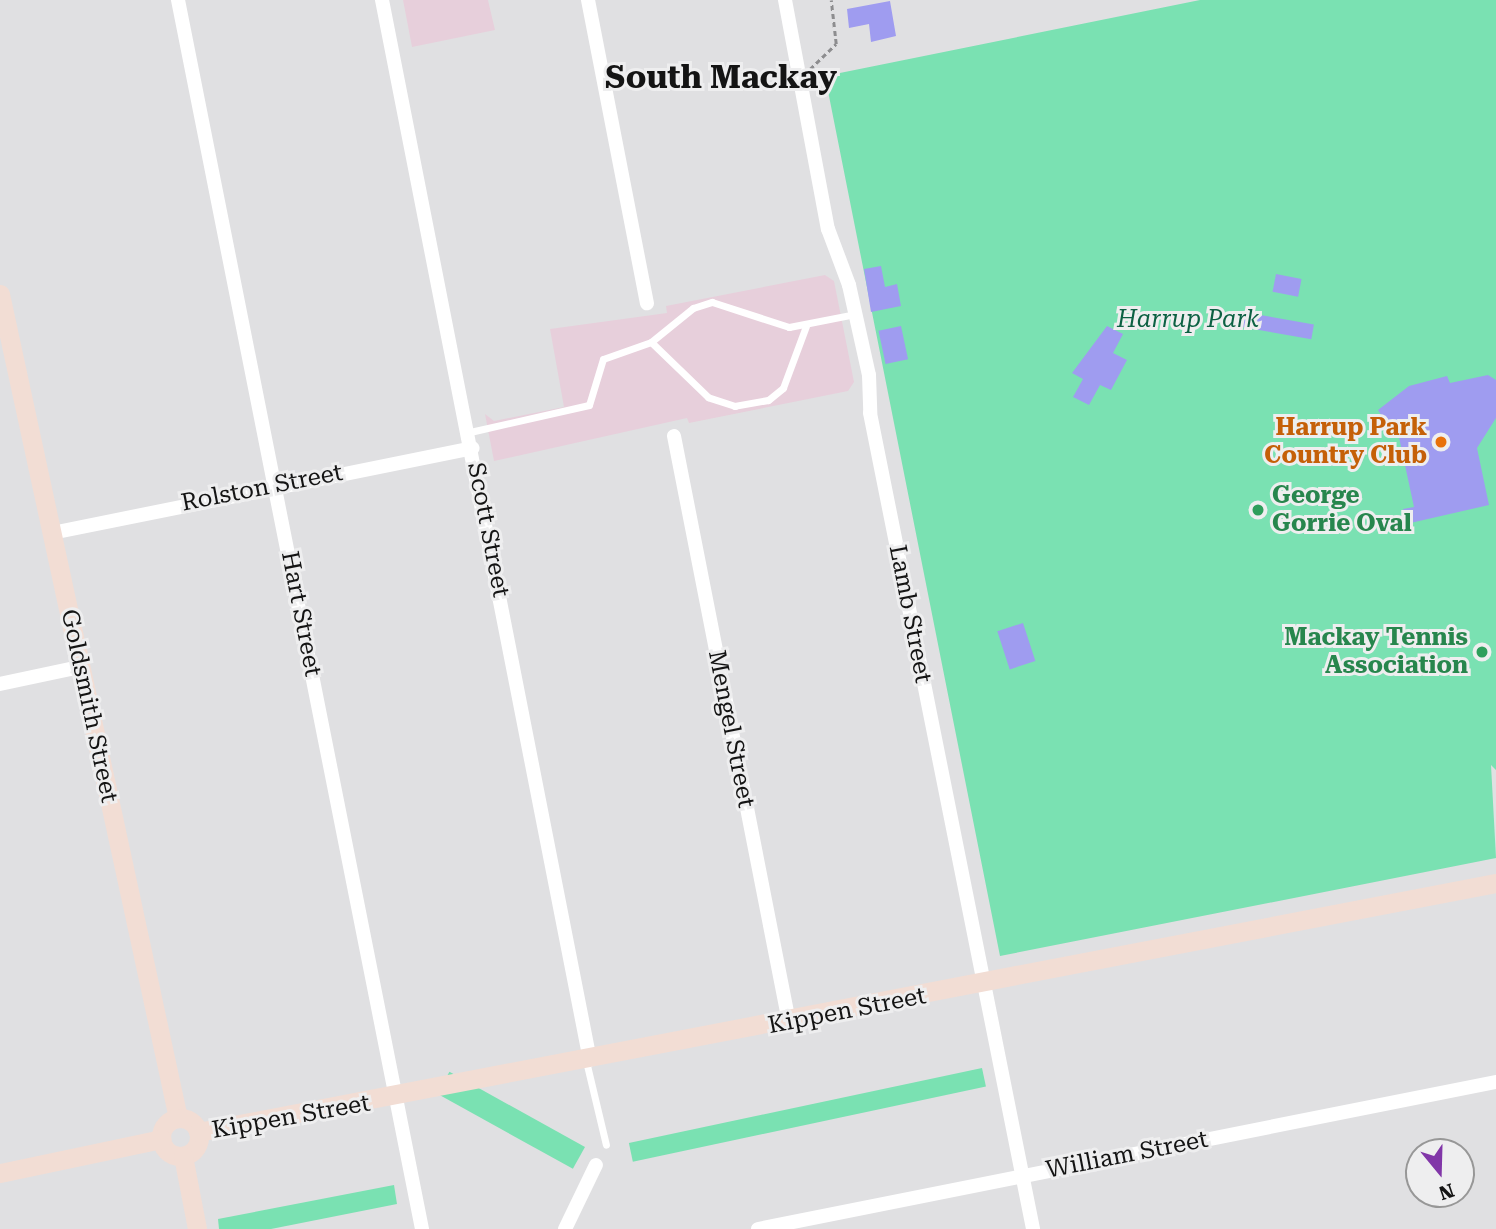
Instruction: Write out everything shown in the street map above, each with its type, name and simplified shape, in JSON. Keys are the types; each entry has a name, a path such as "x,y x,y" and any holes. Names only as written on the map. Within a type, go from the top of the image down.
{"street":[{"name":"Hart Street","path":"178,0 422,1229"},
{"name":"Scott Street","path":"382,0 470,432 588,1061"},
{"path":"589,0 647,303"},
{"name":"Lamb Street","path":"785,0 828,229 856,314 1033,1229"},
{"name":"Goldsmith Street","path":"0,294 178,1118"},
{"name":"Mengel Street","path":"674,436 789,1022"},
{"name":"Rolston Street","path":"52,533 275,484 473,448"},
{"path":"0,684 80,667"},
{"name":"Kippen Street","path":"198,1132 396,1099 1496,883"},
{"name":"William Street","path":"758,1229 1496,1082"},
{"path":"161,1139 167,1124 178,1118 198,1132 196,1146 183,1156"},
{"path":"161,1139 169,1152 183,1156"},
{"path":"0,1173 161,1139"},
{"path":"183,1156 197,1229"},
{"path":"565,1229 596,1165"}],"lane":[{"path":"470,432 589,405 603,359 651,342 693,308 712,302 776,325 806,326 856,314"},
{"path":"651,342 708,397 735,407 768,400 783,388 806,326"},
{"name":"Scott Street","path":"588,1061 606,1145"}],"path":[{"path":"799,76 836,44 831,0"}],"shaded area":[{"path":"403,0 488,0 495,30 412,47"},
{"path":"825,275 834,281 854,382 848,391 689,423 687,418 494,461 485,414 494,421 564,407 550,329 667,313 666,306"}],"green space":[{"name":"Harrup Park","path":"1200,0 1496,0 1496,770 1491,765 1496,858 1000,956 825,76"},
{"path":"982,1068 986,1087 633,1162 629,1143"},
{"path":"449,1072 585,1147 573,1169 437,1094"},
{"path":"394,1185 397,1204 271,1229 219,1229 218,1219"}],"building":[{"path":"890,1 896,36 871,42 869,24 849,28 847,9"},
{"path":"881,266 885,287 897,284 901,306 871,312 864,269"},
{"path":"1276,274 1302,279 1298,297 1273,292"},
{"path":"1243,312 1314,325 1311,339 1240,327"},
{"path":"901,326 908,359 886,364 879,331"},
{"path":"1107,326 1123,334 1113,353 1127,360 1111,390 1100,385 1089,405 1073,397 1083,379 1072,373"},
{"path":"1488,375 1496,380 1496,418 1477,448 1489,505 1406,524 1403,509 1414,507 1397,428 1391,430 1378,410 1409,386 1447,376 1450,383"},
{"path":"1023,623 1035,661 1010,669 997,631"}],"place":[{"name":"Harrup Park Country Club","path":"1441,442"},
{"name":"George Gorrie Oval","path":"1258,510"},
{"name":"Mackay Tennis Association","path":"1482,652"}],"district":[{"name":"South Mackay","path":"721,77"}]}
